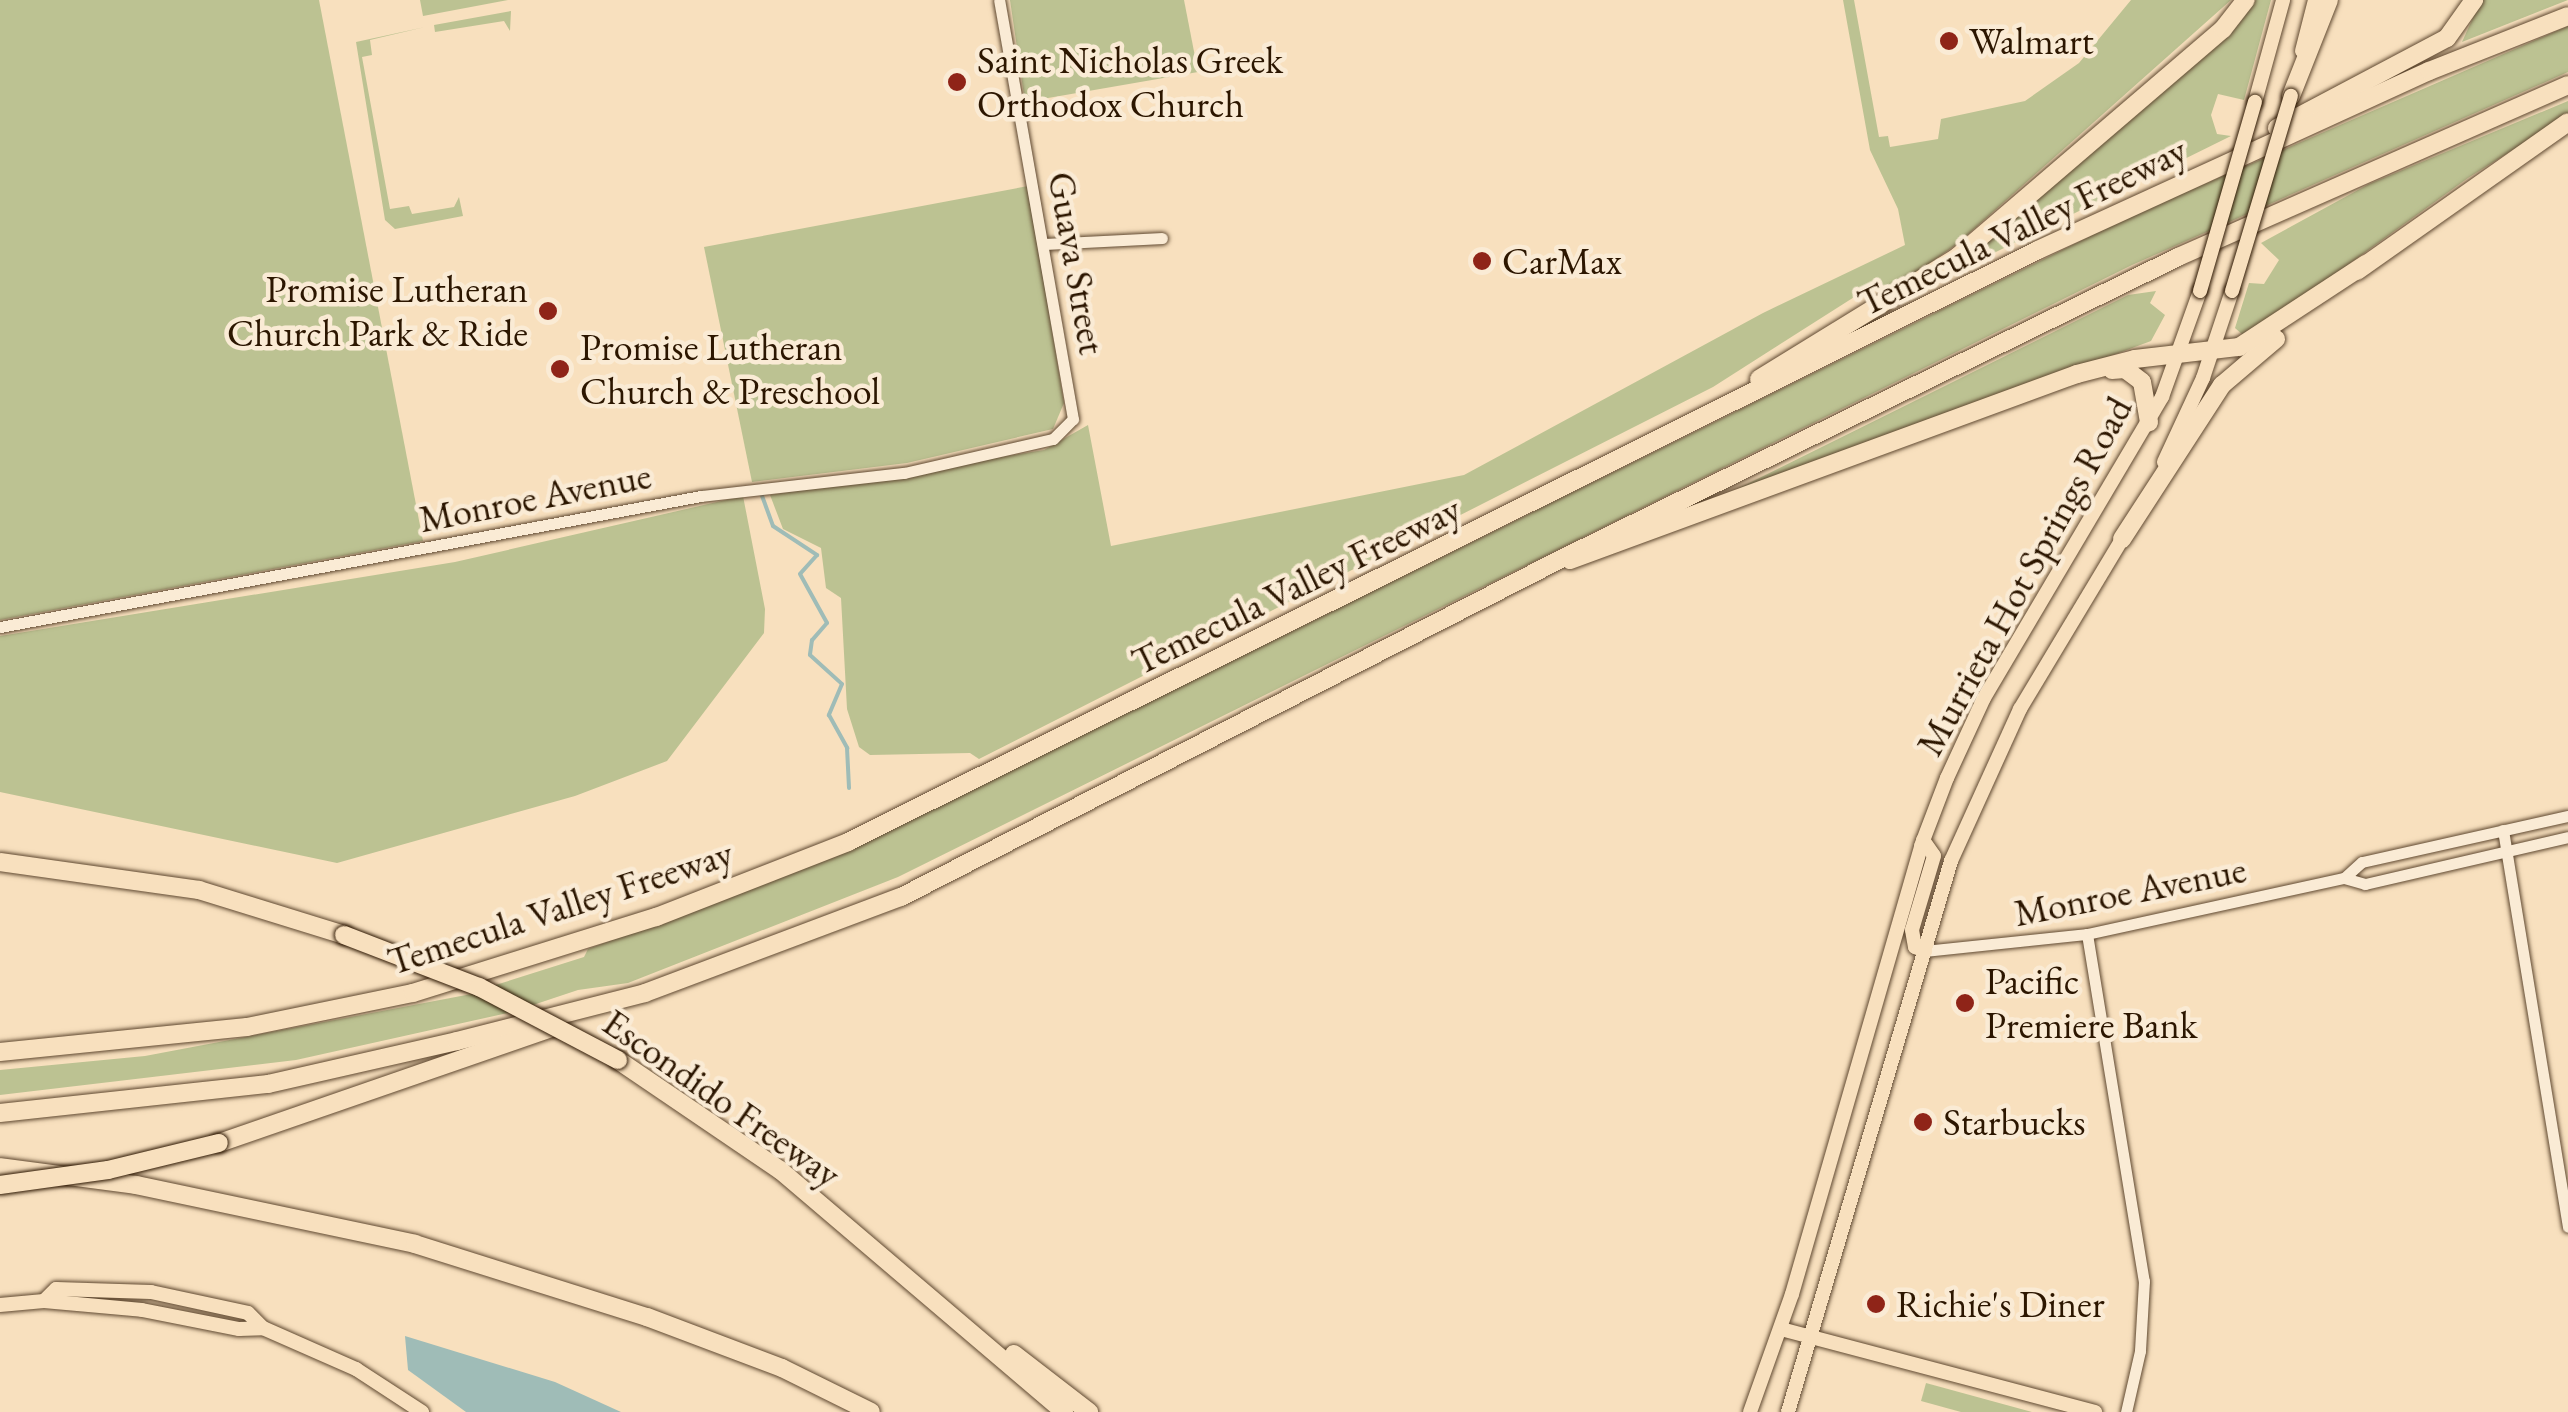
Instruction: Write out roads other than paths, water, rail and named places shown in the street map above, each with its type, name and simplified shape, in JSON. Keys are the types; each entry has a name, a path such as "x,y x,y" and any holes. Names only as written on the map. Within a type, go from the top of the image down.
{"highway":[{"path":"1590,476 1886,305 1957,257 2223,29 2246,0"},
{"path":"2291,96 2328,0"},
{"path":"2038,250 2412,59 2461,26 2474,0"},
{"name":"Temecula Valley Freeway","path":"0,1052 247,1027 376,1000 656,917 848,842 2038,250 2430,70 2568,16"},
{"path":"0,1184 108,1170 219,1143 644,993 901,896 1555,562 2227,233 2568,85"},
{"path":"1555,562 1587,559 2076,374 2135,359 2212,353 2255,340 2568,122"},
{"path":"2122,539 2222,385 2366,264"},
{"path":"2076,374 2125,369 2134,374 2146,392 2148,422"},
{"name":"Escondido Freeway","path":"0,862 199,890 344,934 479,986 618,1060 780,1170 1064,1412"},
{"path":"0,1113 268,1084 644,993"},
{"path":"0,1167 136,1185 415,1244 578,1293 782,1368 871,1412"},
{"path":"893,1264 1089,1412"},
{"path":"782,1368 847,1412"}],"main road":[{"name":"Murrieta Hot Springs Road","path":"1750,1412 1781,1329 1923,840 1984,698 2148,422 2180,356 2283,0"},
{"name":"Murrieta Hot Springs Road","path":"1788,1412 1814,1337 1951,861 2020,709 2122,539 2212,353 2291,96 2314,0"},
{"path":"1923,840 1934,856 1912,930 1915,947 1925,950"},
{"path":"44,1301 56,1289 104,1288 221,1306 248,1313 263,1328"},
{"path":"102,1307 119,1298 203,1310 221,1306"},
{"path":"0,1305 44,1301 263,1328 356,1368 422,1412"},
{"path":"1781,1329 2095,1412"}],"street":[{"name":"Guava Street","path":"999,0 1073,419"},
{"path":"1044,244 1162,238"},
{"name":"Monroe Avenue","path":"0,627 701,496 904,473 1053,439 1073,419"},
{"name":"Monroe Avenue","path":"2344,878 2362,862 2568,816"},
{"path":"2502,830 2568,1227"},
{"name":"Monroe Avenue","path":"1925,950 2087,934 2344,878 2366,884 2568,837"},
{"path":"2087,934 2144,1281 2140,1351 2126,1412"}],"water":[{"path":"405,1336 555,1382 621,1412 466,1412 408,1370"}],"waterway":[{"path":"761,493 773,526 817,555 800,574 827,623 812,640 810,655 842,684 829,715 847,748 849,788"}],"place":[{"name":"Walmart","path":"1949,41"},
{"name":"Saint Nicholas Greek Orthodox Church","path":"957,82"},
{"name":"CarMax","path":"1482,261"},
{"name":"Promise Lutheran Church Park & Ride","path":"548,311"},
{"name":"Promise Lutheran Church & Preschool","path":"560,369"},
{"name":"Pacific Premiere Bank","path":"1965,1003"},
{"name":"Starbucks","path":"1923,1122"},
{"name":"Richie's Diner","path":"1876,1304"}]}
